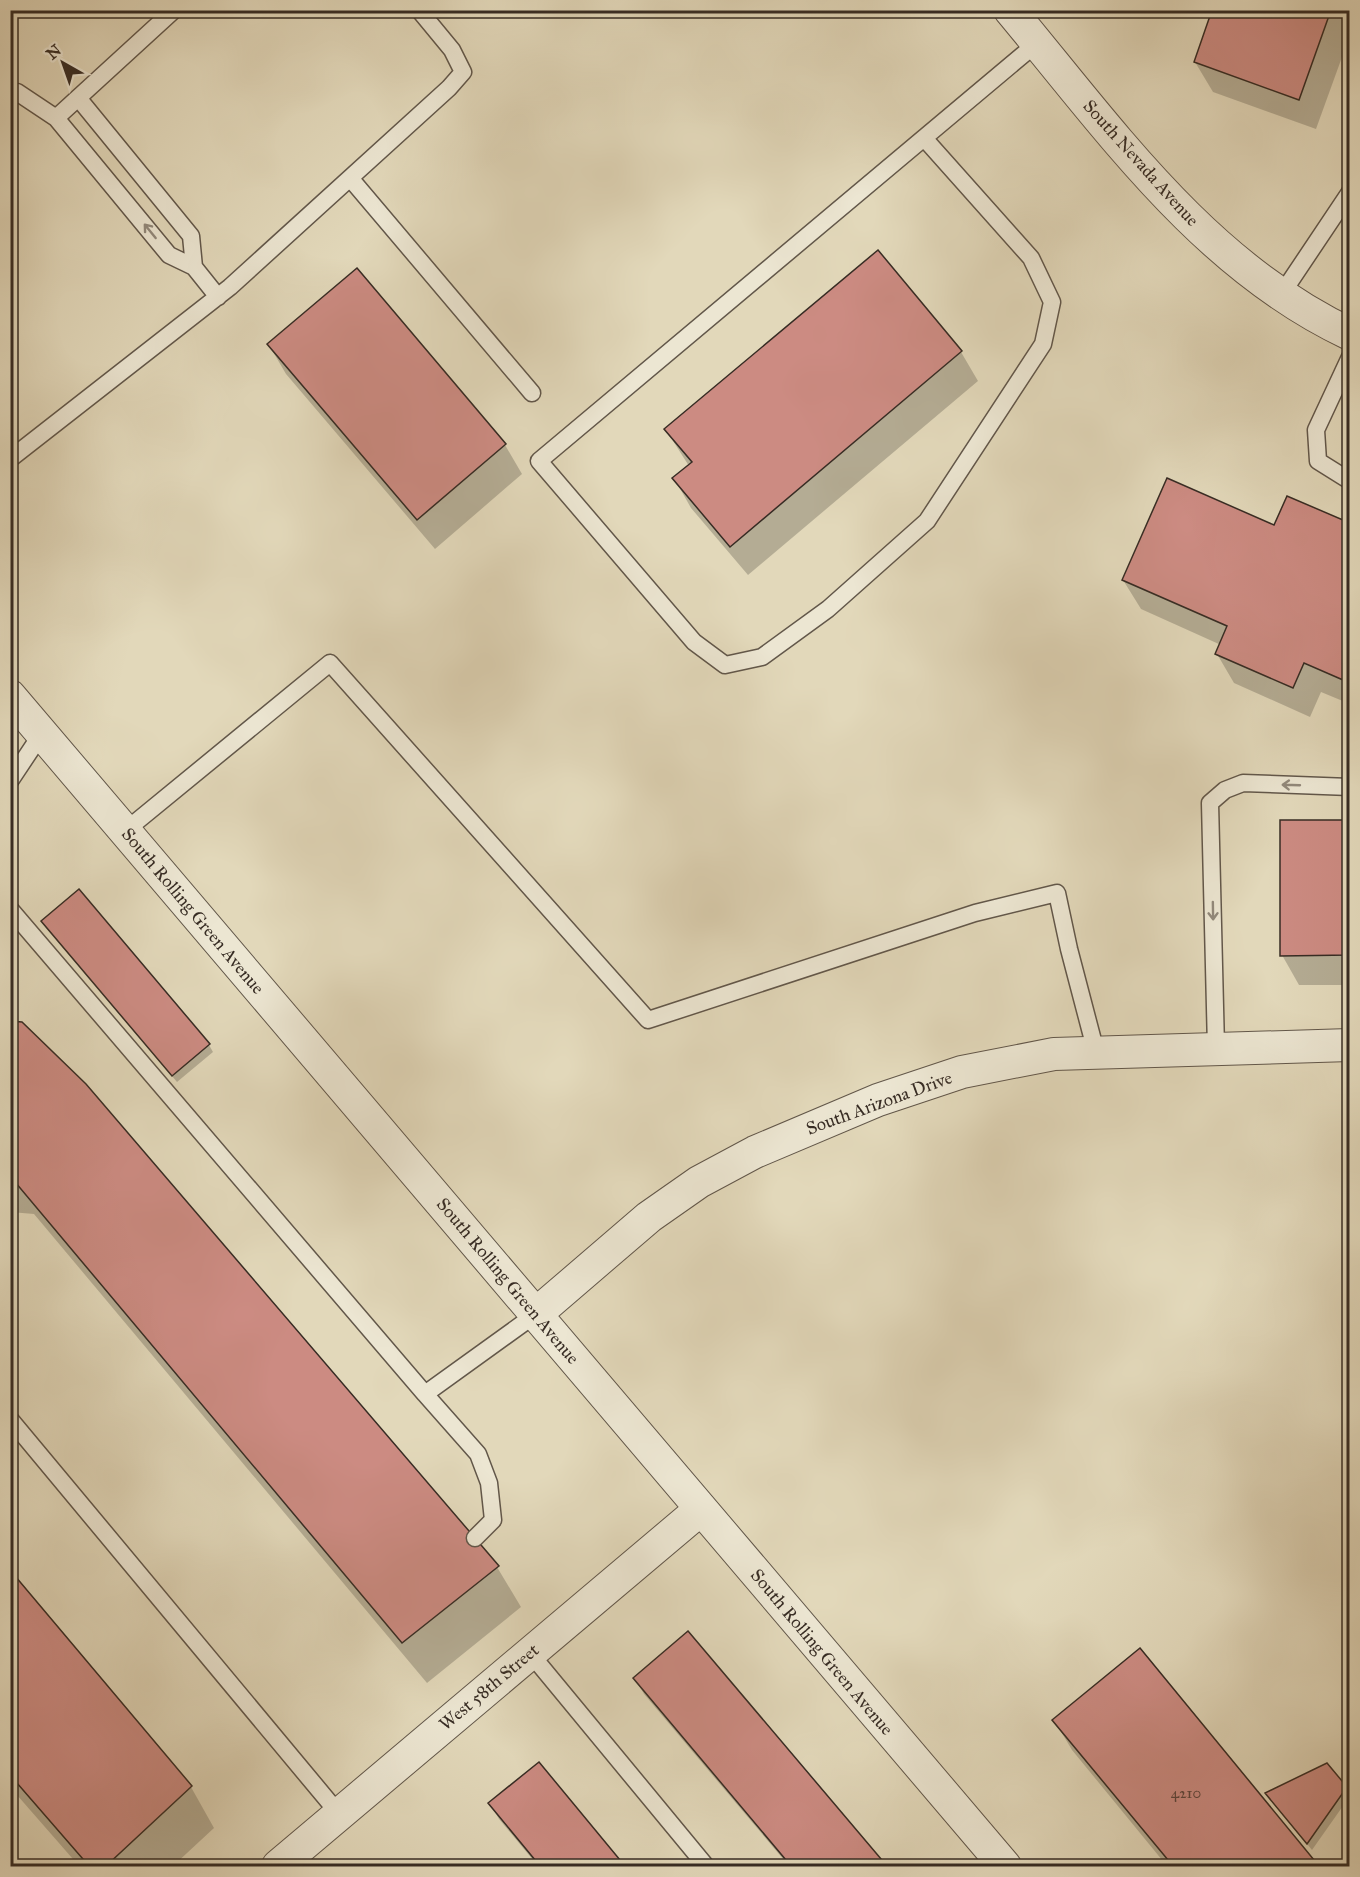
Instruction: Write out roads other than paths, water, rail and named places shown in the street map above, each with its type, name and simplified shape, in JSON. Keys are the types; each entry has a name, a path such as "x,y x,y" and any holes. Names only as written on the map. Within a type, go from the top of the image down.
{"street":[{"name":"South Nevada Avenue","path":"1010,10 1156,184 1206,236 1262,283 1350,334"},
{"name":"South Rolling Green Avenue","path":"10,696 1005,1866"},
{"name":"South Arizona Drive","path":"536,1314 649,1217 699,1182 755,1152 878,1100 962,1072 1054,1054 1350,1045"},
{"name":"West 58th Street","path":"278,1866 701,1509"}],"lane":[{"path":"56,118 174,10"},
{"path":"10,459 219,297 463,72 452,50 419,10"},
{"path":"924,138 1031,258 1052,302 1043,344 927,521 828,609 762,657 725,665 694,642 539,461 1037,43"},
{"path":"10,93 17,92 56,118 169,255 194,267 219,297"},
{"path":"79,99 191,236 194,267"},
{"path":"350,178 532,393"},
{"path":"1281,295 1350,192"},
{"path":"1350,357 1316,430 1318,461 1350,481"},
{"path":"125,831 330,663 648,1020 975,913 1057,893 1096,1052"},
{"path":"10,781 42,733"},
{"path":"1216,1048 1210,802 1225,790 1243,783 1350,787"},
{"path":"10,909 478,1454 489,1483 493,1520 475,1538"},
{"path":"425,1394 536,1314"},
{"path":"10,1419 339,1814"},
{"path":"530,1653 706,1866"}]}
